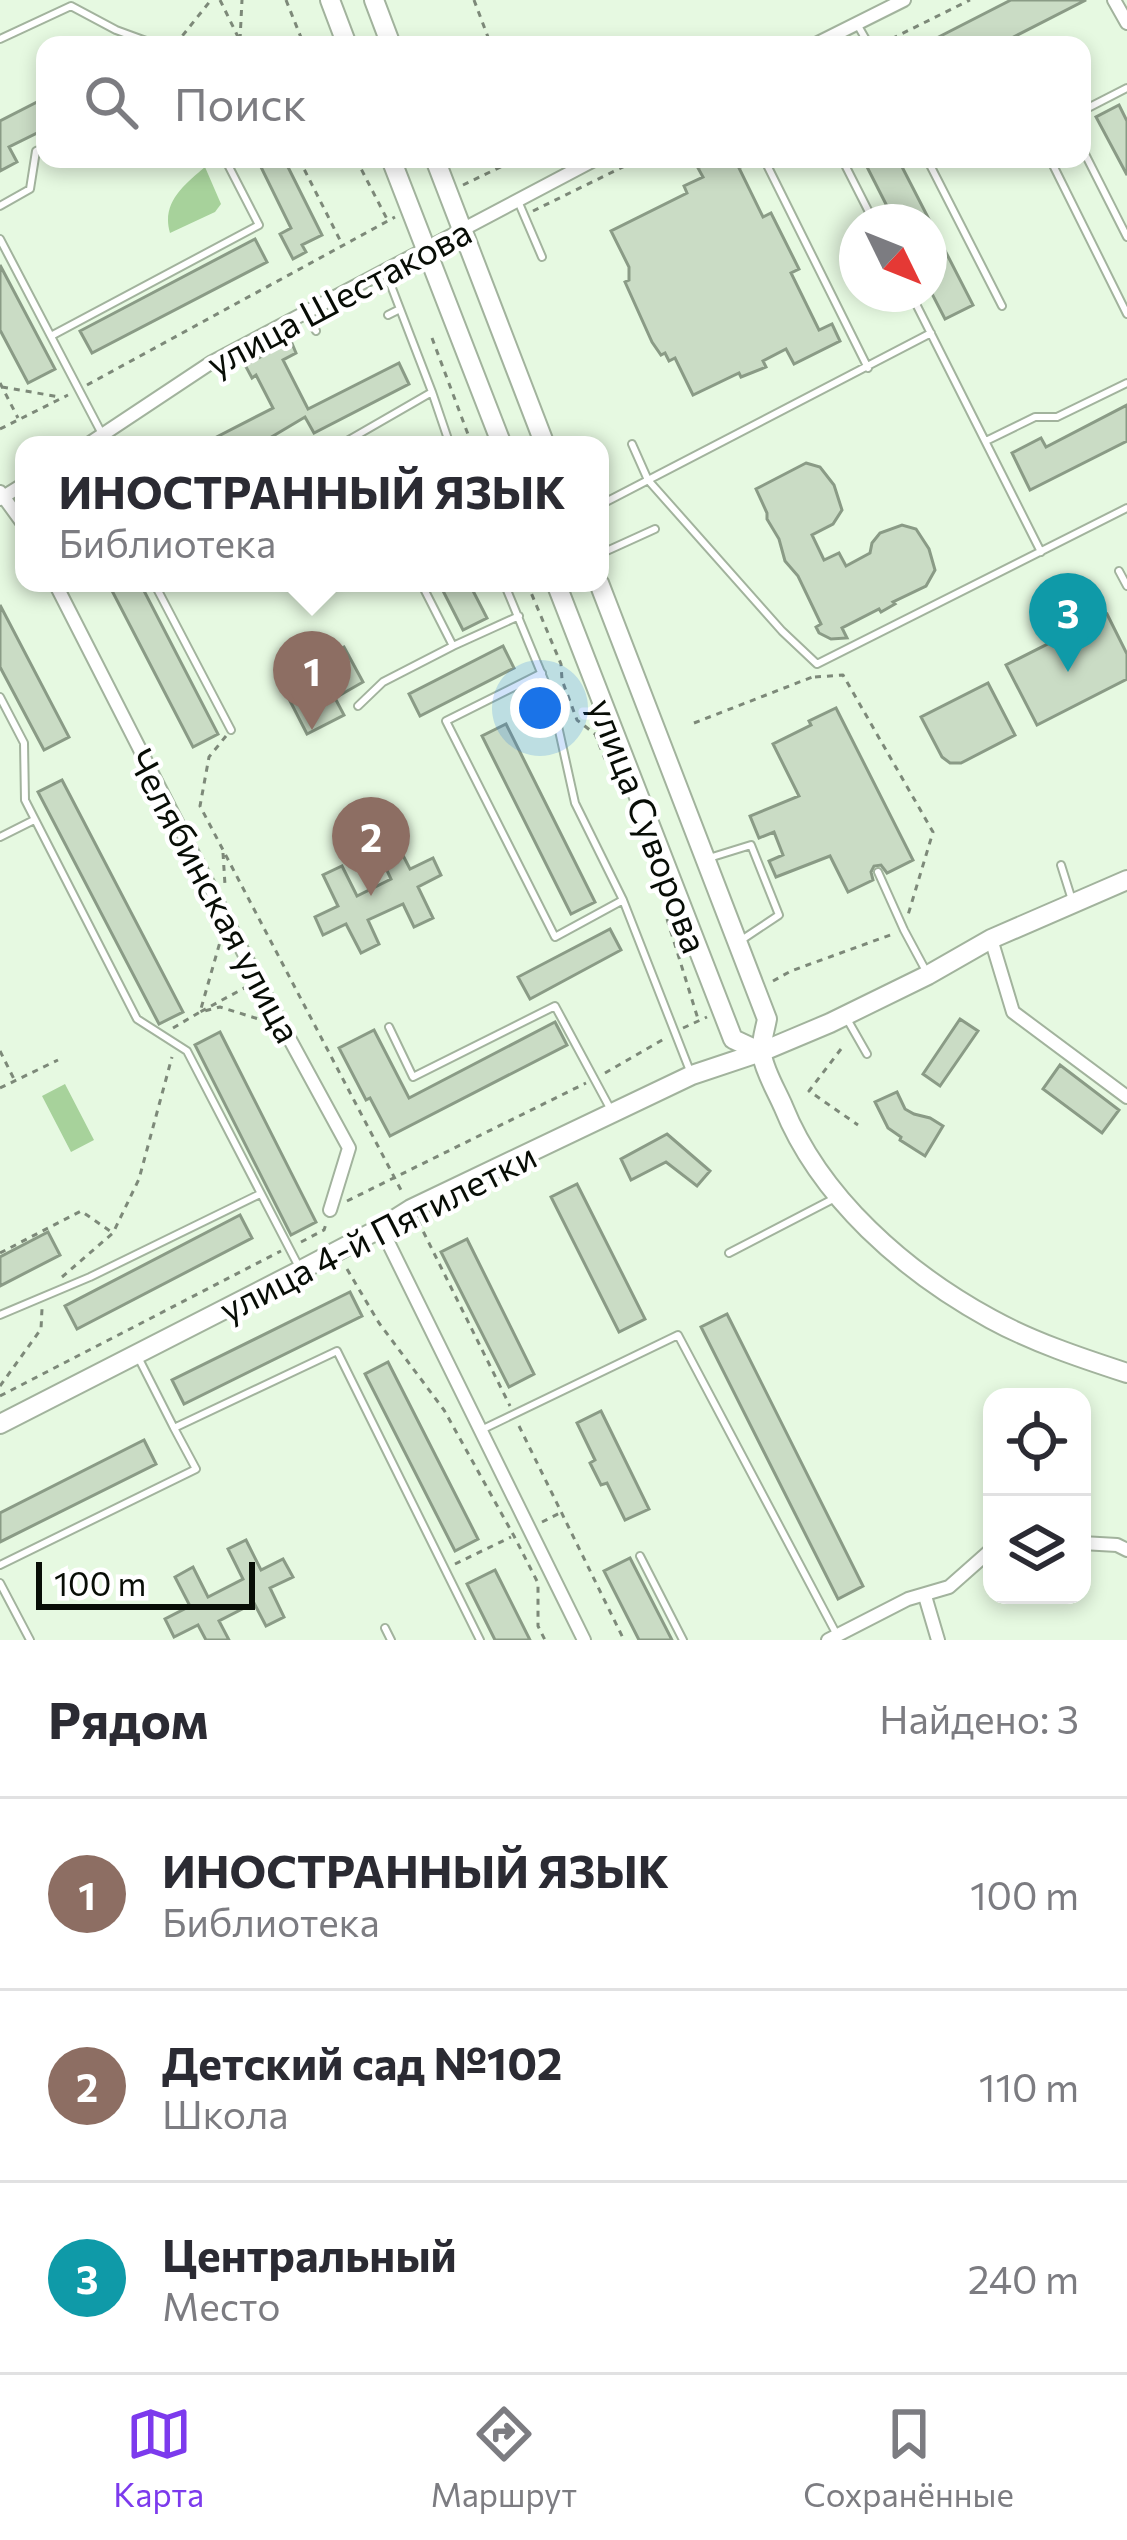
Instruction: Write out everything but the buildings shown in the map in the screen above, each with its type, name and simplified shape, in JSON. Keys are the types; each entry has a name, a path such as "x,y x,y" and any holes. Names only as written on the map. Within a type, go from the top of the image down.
{"main road":[{"path":"330,0 344,36"},
{"path":"374,0 388,36"},
{"path":"394,168 499,436"},
{"path":"438,168 542,436"},
{"name":"улица Суворова","path":"559,592 733,1039 761,1052"},
{"name":"улица Суворова","path":"602,592 766,1019 761,1052 790,1123 838,1196 928,1278 991,1319 1075,1356 1127,1372"},
{"name":"улица 4-й Пятилетки","path":"0,1424 412,1208 692,1075 845,1016 991,939 1127,880"}],"street":[{"path":"832,36 904,0"},
{"path":"1114,0 1127,23"},
{"name":"улица Шестакова","path":"103,435 212,362 579,168"},
{"name":"Челябинская улица","path":"60,592 226,920 349,1148 329,1210"},
{"path":"991,939 1013,1012 1127,1097"},
{"path":"381,1228 584,1640"},
{"path":"1091,1544 1127,1550"},
{"path":"832,1638 908,1599 949,1587 983,1557"},
{"path":"925,1597 938,1640"}],"lane":[{"path":"0,39 71,6 132,36"},
{"path":"857,24 863,36"},
{"path":"1091,107 1127,88"},
{"path":"0,206 30,189 36,151"},
{"path":"1091,166 1127,237"},
{"path":"51,336 259,225 230,168"},
{"path":"768,168 868,368"},
{"path":"847,168 865,204"},
{"path":"932,168 1002,306"},
{"path":"1054,168 1127,314"},
{"path":"518,201 542,257"},
{"path":"0,239 103,435"},
{"path":"385,270 446,436"},
{"path":"388,315 400,309"},
{"path":"305,310 316,331"},
{"path":"921,312 1041,552"},
{"path":"609,500 932,333"},
{"path":"986,441 1034,417 1057,417 1127,383"},
{"path":"356,436 432,392"},
{"path":"632,444 647,480 782,631 818,664 1127,508"},
{"path":"609,550 655,529"},
{"path":"1119,571 1127,586"},
{"path":"159,592 231,730"},
{"path":"426,592 453,646"},
{"path":"507,592 552,699 574,803 623,900 692,1075"},
{"path":"358,706 383,682 519,616"},
{"path":"542,674 446,721 555,937 623,900"},
{"path":"0,697 24,743 25,800 137,1019 188,1051 301,1270"},
{"path":"0,837 34,820"},
{"path":"704,859 752,845 779,915 737,943"},
{"path":"1061,865 1073,903"},
{"path":"878,872 928,975"},
{"path":"389,1027 413,1077 555,1006 613,1114"},
{"path":"845,1016 868,1054"},
{"path":"0,1315 260,1194"},
{"path":"729,1252 838,1196"},
{"path":"479,1431 678,1335 832,1638"},
{"path":"174,1427 337,1351 480,1640"},
{"path":"0,1565 196,1469 136,1354"},
{"path":"640,1556 683,1640"},
{"path":"0,1583 30,1640"},
{"path":"385,1628 391,1640"}],"path":[{"path":"182,36 211,0"},
{"path":"220,0 238,36"},
{"path":"241,36 242,0"},
{"path":"286,0 300,36"},
{"path":"474,0 487,36"},
{"path":"897,36 970,0"},
{"path":"304,168 343,245"},
{"path":"361,168 388,221"},
{"path":"448,193 499,168"},
{"path":"525,215 621,168"},
{"path":"0,429 410,208"},
{"path":"432,338 469,436"},
{"path":"1,385 63,398"},
{"path":"1,385 19,420"},
{"path":"531,592 561,664 577,720 595,734 611,772"},
{"path":"814,677 818,664"},
{"path":"694,722 814,677 843,675 933,832 904,930 791,971 755,990"},
{"path":"231,730 208,757 200,806 412,1208 624,1640"},
{"path":"200,1012 226,920 223,851"},
{"path":"663,907 699,1021"},
{"path":"162,1035 258,980"},
{"path":"200,1012 220,1007 284,1027"},
{"path":"0,1396 324,1230 329,1210 722,1010"},
{"path":"0,1386 41,1329 43,1296 113,1233 139,1179 176,1043"},
{"path":"842,1049 809,1091 858,1125"},
{"path":"0,1051 15,1081"},
{"path":"0,1088 58,1060"},
{"path":"0,1253 81,1211 113,1233"},
{"path":"346,1268 379,1323 444,1410 514,1536 538,1583 538,1626 545,1640"},
{"path":"529,1528 562,1513"},
{"path":"445,1569 514,1536"}],"green space":[{"path":"205,168 221,204 215,212 170,233 169,213 182,188"},
{"path":"65,1084 94,1140 71,1152 42,1096"}],"place":[{"name":"Центральный","path":"1068,672"},
{"name":"ИНОСТРАННЫЙ ЯЗЫК","path":"312,730"},
{"name":"Детский сад №102","path":"371,896"}]}
